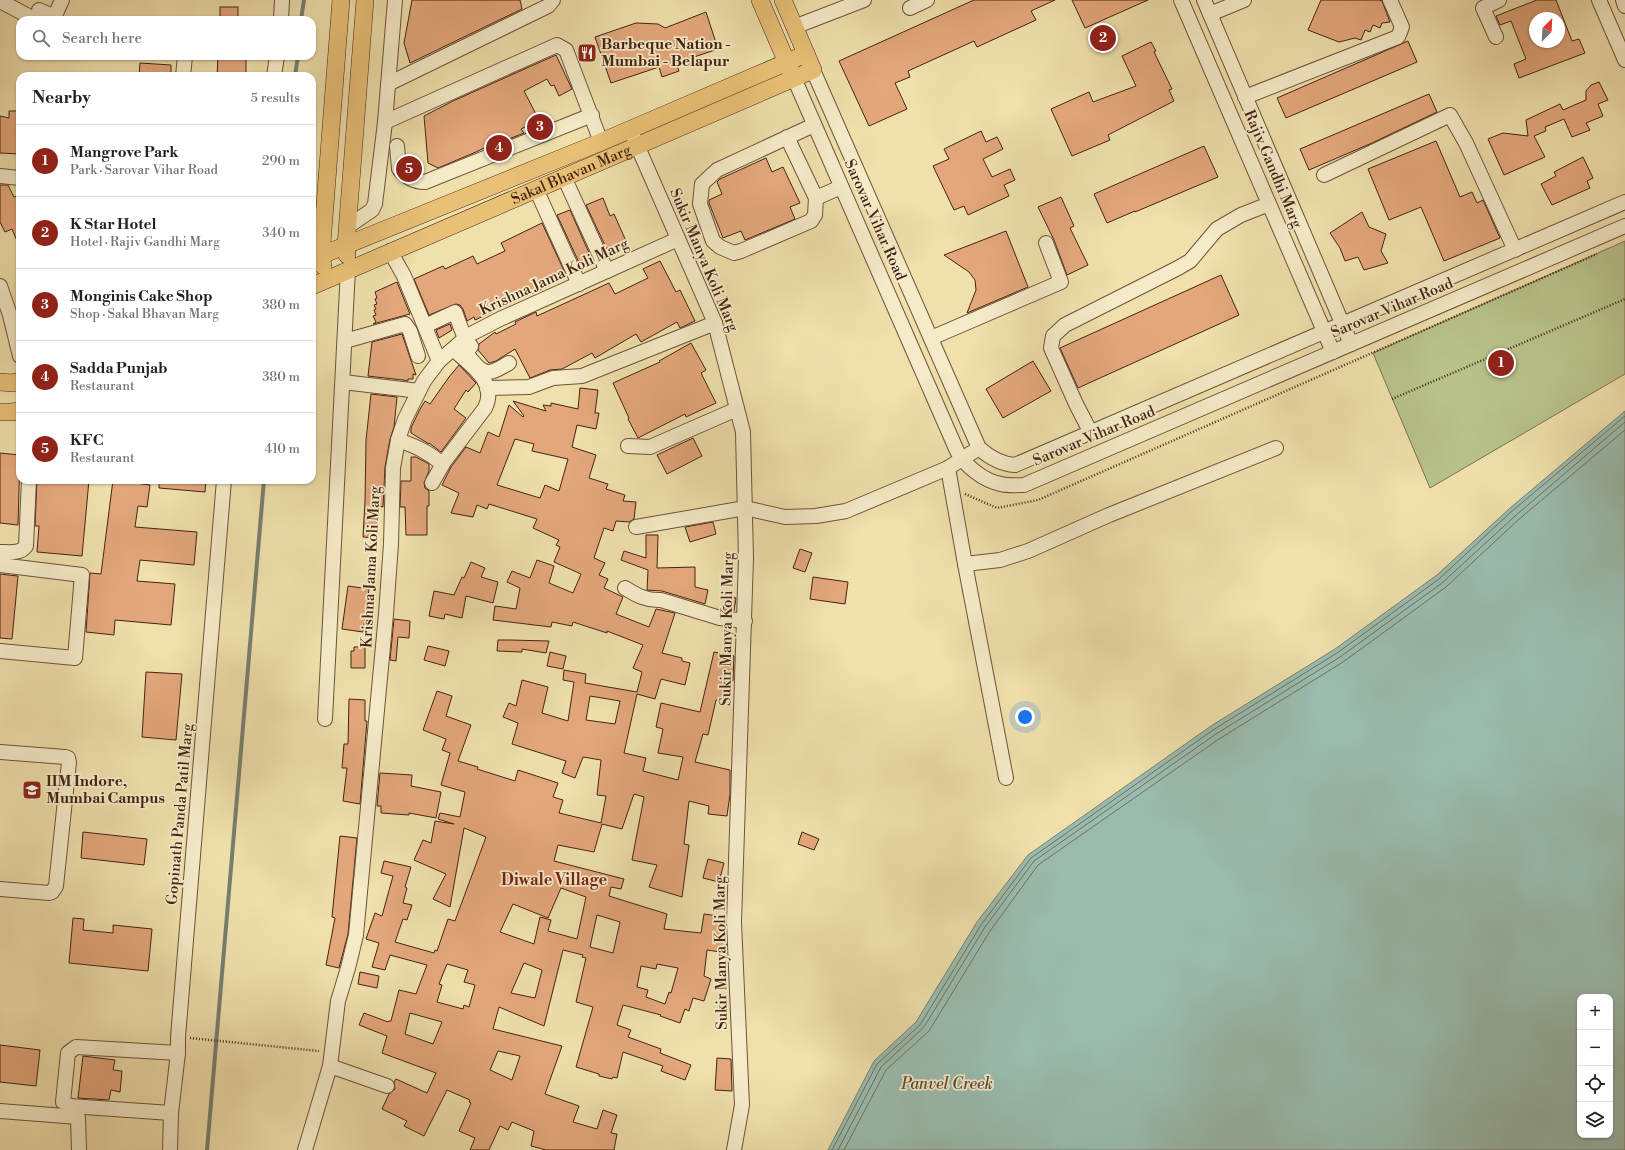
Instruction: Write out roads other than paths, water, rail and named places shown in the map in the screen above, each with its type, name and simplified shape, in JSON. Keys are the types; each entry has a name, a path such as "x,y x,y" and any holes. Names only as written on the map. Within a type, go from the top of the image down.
{"main road":[{"path":"319,283 316,257 328,164 341,0"},
{"path":"348,269 346,245 347,227 365,0"},
{"path":"760,0 794,78"},
{"path":"783,0 813,70"},
{"name":"Sakal Bhavan Marg","path":"316,257 601,142 806,54"},
{"name":"Sakal Bhavan Marg","path":"319,283 348,269 813,70"},
{"path":"0,382 16,382"}],"street":[{"path":"55,16 62,0"},
{"path":"281,16 282,0"},
{"path":"347,227 372,210 375,204 385,122 395,0"},
{"path":"388,84 548,6 553,0"},
{"path":"794,27 864,0"},
{"path":"910,8 927,0"},
{"name":"Rajiv Gandhi Marg","path":"1181,0 1333,352"},
{"name":"Rajiv Gandhi Marg","path":"1204,0 1351,344"},
{"path":"1210,14 1244,0"},
{"path":"1245,97 1398,37 1402,27 1390,0"},
{"path":"1496,37 1482,8 1499,0"},
{"path":"1599,0 1625,60"},
{"path":"1623,0 1625,6"},
{"path":"0,1 38,15"},
{"path":"385,122 557,45 566,50 601,142"},
{"path":"183,72 185,60"},
{"path":"275,72 276,60"},
{"name":"Sarovar Vihar Road","path":"813,70 979,448 988,456 1005,464 1015,466 1625,202"},
{"name":"Sarovar Vihar Road","path":"794,78 961,459 977,474 1000,484 1024,485 1625,226"},
{"path":"397,146 399,169 416,182 425,182 592,115"},
{"path":"1324,175 1450,115 1466,143 1515,250"},
{"path":"787,138 816,198 815,215 811,221 741,251 734,253 720,247 713,241 700,204 702,184 717,170 814,125"},
{"name":"Sukir Manya Koli Marg","path":"630,129 715,323 744,432 746,558 745,622 734,922 742,1105 734,1150"},
{"path":"378,177 399,169"},
{"path":"0,176 16,178"},
{"path":"564,177 607,271"},
{"path":"816,198 842,187"},
{"path":"539,188 581,283"},
{"path":"1091,433 1076,404 1051,348 1054,336 1065,325 1190,261 1217,229 1241,215 1269,204"},
{"name":"Krishna Jama Koli Marg","path":"332,1059 338,1001 356,935 384,635 391,544 393,468 398,440 414,386 465,339 500,319 678,239"},
{"path":"931,338 1061,282 1046,243"},
{"path":"390,251 404,276 439,362"},
{"path":"325,719 348,269"},
{"path":"0,286 15,314"},
{"path":"345,341 405,324 410,331 417,353 427,333 455,312 465,339 471,346 467,352 468,356 483,372 492,372 509,363"},
{"path":"487,388 529,387 553,378 582,376 715,323"},
{"path":"432,483 442,464 484,408 488,400 487,388 483,377 453,349"},
{"path":"343,382 414,386"},
{"path":"628,446 650,447 737,409"},
{"path":"398,440 432,454 442,464"},
{"path":"636,527 745,508 785,517 816,516 846,511 948,468 979,448"},
{"path":"965,564 1000,560 1028,551 1109,515 1276,448"},
{"path":"948,468 1006,778"},
{"path":"0,552 18,552 23,550 26,546 29,484"},
{"name":"Gopinath Panda Patil Marg","path":"170,1150 171,1113 178,1053 178,1037 224,484"},
{"path":"0,565 82,575 76,658 0,651"},
{"path":"624,588 638,596 652,601 661,600 720,618 745,622"},
{"path":"0,752 65,757 68,758 69,762 56,886 52,892 49,893 0,888"},
{"path":"171,1113 70,1106 63,1102 64,1084 68,1053 76,1047 178,1053"},
{"path":"305,1150 332,1059 386,1086"},
{"path":"0,1111 78,1117 79,1150"}],"water":[{"name":"Panvel Creek","path":"1625,411 1625,1150 828,1150 874,1061 916,1022 977,922 1028,855 1211,726 1335,649 1437,575 1509,509"}],"waterway":[{"path":"302,16 304,0"},
{"path":"296,72 297,60"},
{"path":"207,1150 264,484"}],"place":[{"name":"K Star Hotel","path":"1103,38"},
{"name":"Barbeque Nation - Mumbai - Belapur","path":"587,53"},
{"name":"Monginis Cake Shop","path":"540,127"},
{"name":"Sadda Punjab","path":"499,148"},
{"name":"KFC","path":"409,169"},
{"name":"Mangrove Park","path":"1501,363"},
{"name":"IIM Indore, Mumbai Campus","path":"32,790"}],"district":[{"name":"Diwale Village","path":"554,880"}]}
